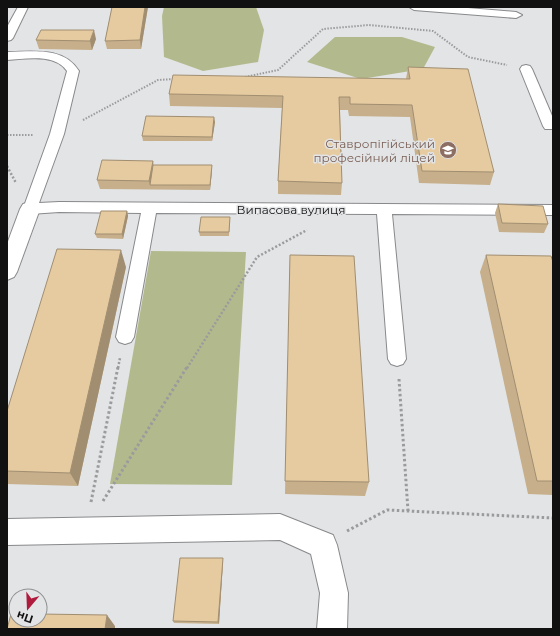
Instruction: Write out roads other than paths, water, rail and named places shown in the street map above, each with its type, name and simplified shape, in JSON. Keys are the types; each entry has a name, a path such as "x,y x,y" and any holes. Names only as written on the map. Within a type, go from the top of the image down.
{"street":[{"path":"7,272 30,209"},
{"path":"7,532 280,527 322,545 334,593 332,629"}],"lane":[{"path":"7,38 23,7"},
{"path":"414,7 516,15"},
{"path":"7,56 53,57 61,59 71,66 73,71 73,76 57,134 30,209"},
{"path":"526,69 552,129"},
{"path":"125,337 149,208"},
{"name":"Випасова вулиця","path":"30,209 149,208 553,210"},
{"path":"384,210 397,359"}],"place":[{"name":"Ставропігійський професійний ліцей","path":"448,150"}]}
